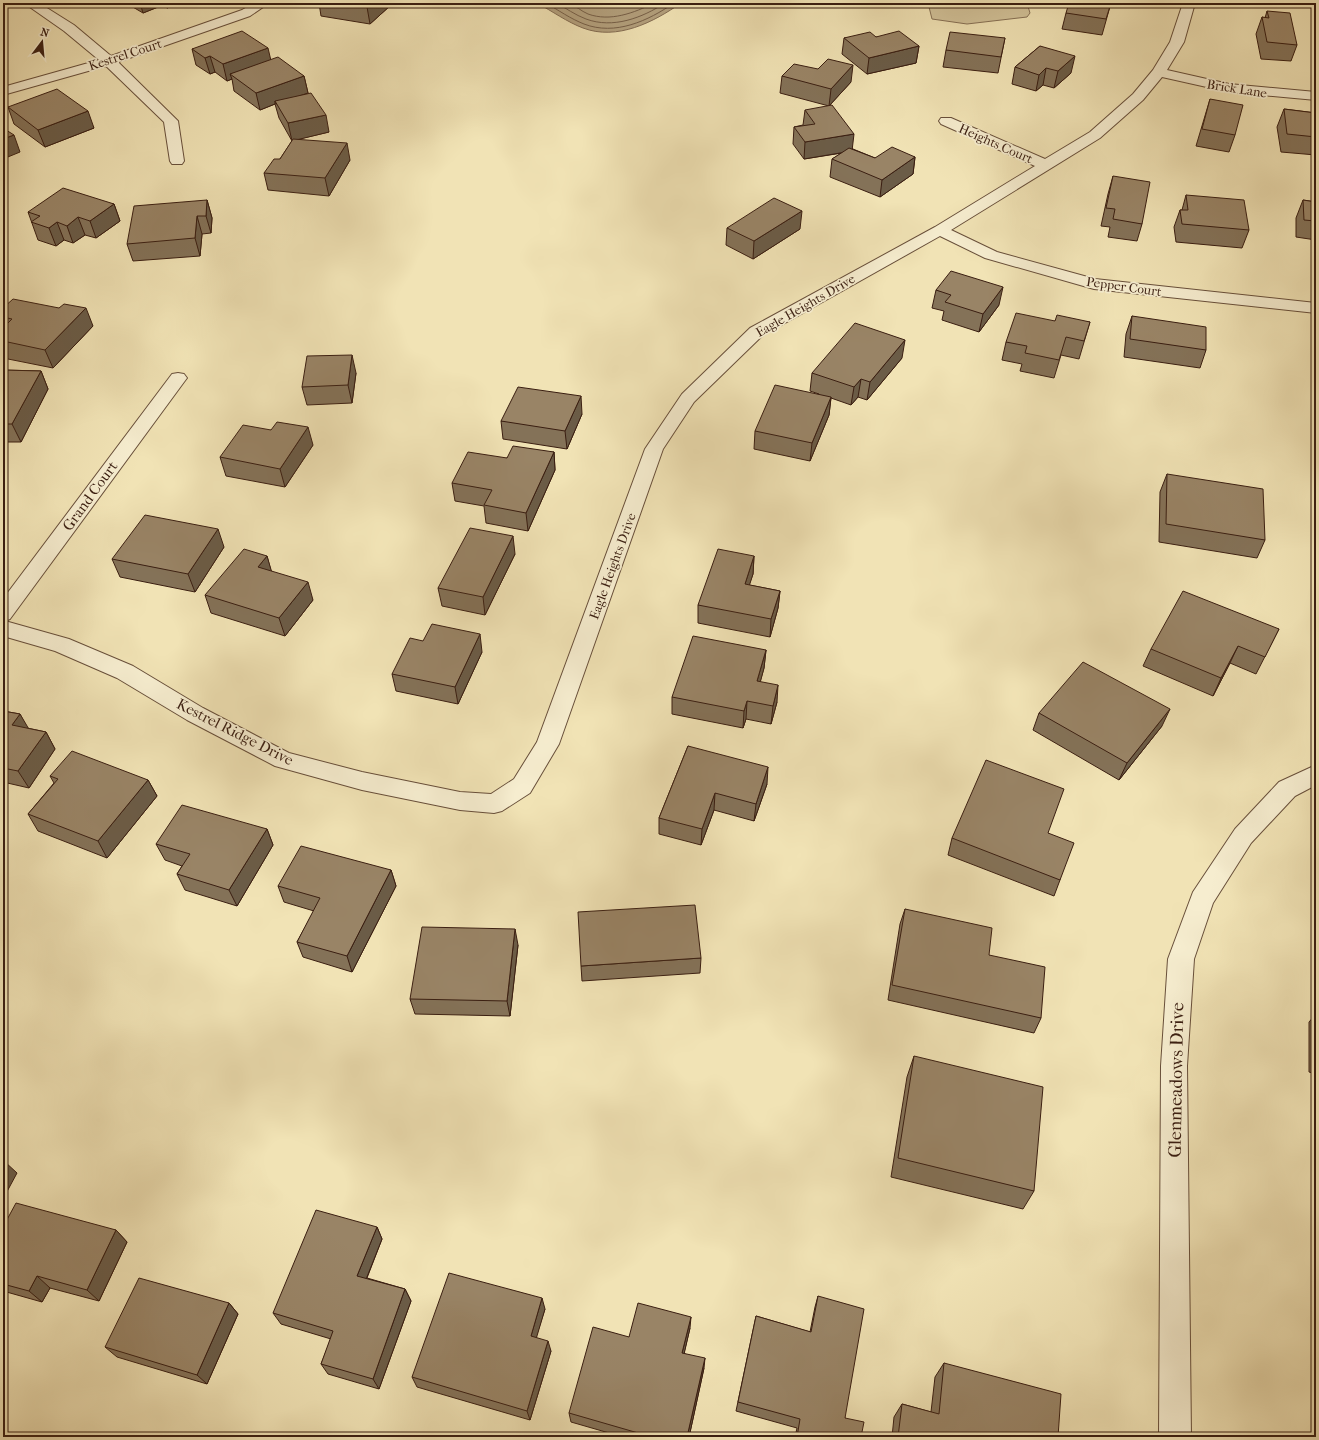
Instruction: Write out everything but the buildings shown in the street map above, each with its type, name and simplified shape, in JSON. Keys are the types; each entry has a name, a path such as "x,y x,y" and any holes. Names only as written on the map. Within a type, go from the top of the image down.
{"street":[{"path":"30,3 69,28 109,61 171,121 177,161"},
{"name":"Kestrel Court","path":"3,91 109,61 246,13 263,3"},
{"name":"Eagle Heights Drive","path":"522,786 529,777 548,744 654,449 688,398 756,332 940,230 1095,135 1138,97 1159,72 1177,42 1189,3"},
{"name":"Brick Lane","path":"1159,72 1229,88 1316,96"},
{"name":"Heights Court","path":"946,121 1046,165"},
{"name":"Pepper Court","path":"940,230 991,255 1094,284 1316,308"},
{"name":"Grand Court","path":"3,614 178,378"},
{"name":"Kestrel Ridge Drive","path":"3,628 62,645 124,672 195,714 283,760 362,781 460,801 494,804 522,786"},
{"name":"Glenmeadows Drive","path":"1175,1437 1174,1066 1181,959 1202,899 1243,836 1287,790 1316,774"}],"shaded area":[{"path":"928,3 1027,3 1030,13 1027,17 967,24 932,19"}],"water":[{"path":"537,3 681,3 659,17 635,28 609,32 596,31 577,26"}]}
